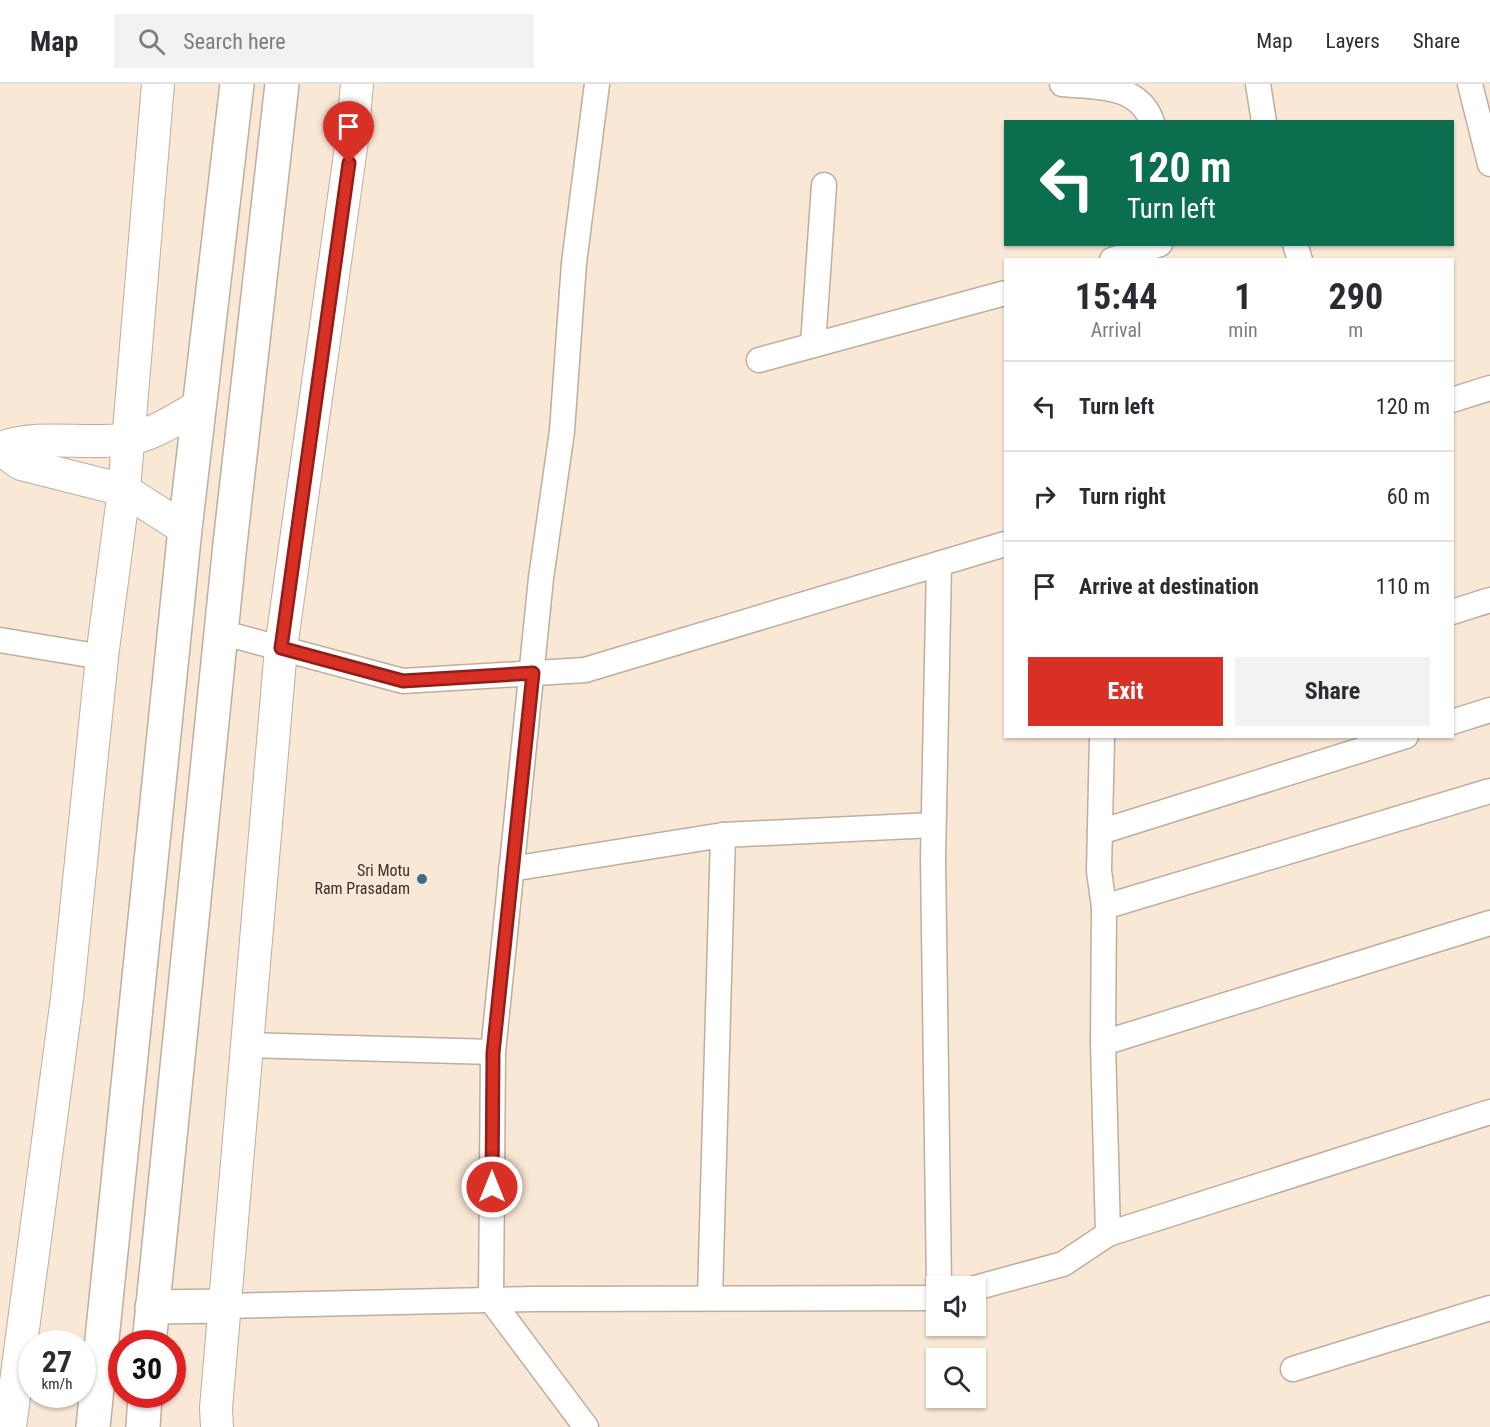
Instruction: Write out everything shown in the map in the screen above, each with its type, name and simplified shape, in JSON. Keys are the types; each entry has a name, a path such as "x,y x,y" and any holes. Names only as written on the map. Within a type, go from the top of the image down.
{"main road":[{"path":"93,1427 185,529 237,84"},
{"path":"150,1330 220,632 282,84"},
{"path":"152,1307 225,1306"},
{"path":"143,1427 144,1408"}],"street":[{"path":"7,1424 67,998 102,657 124,490 158,84"},
{"path":"217,1427 216,1408 281,648 352,140 357,84"},
{"path":"586,1427 491,1300 493,1053 541,579 562,431 574,263 597,84"},
{"path":"1062,84 1123,89 1147,107 1151,120"},
{"path":"1258,84 1264,120"},
{"path":"1470,84 1490,164"},
{"path":"813,345 825,185"},
{"path":"1116,258 1138,248"},
{"path":"759,360 1004,293"},
{"path":"1454,399 1490,388"},
{"path":"0,449 22,440 129,439 164,426 199,406"},
{"path":"0,449 21,464 124,490 185,529"},
{"path":"220,632 403,681 585,670 1004,544"},
{"path":"939,564 933,825 939,1276"},
{"path":"1454,611 1490,600"},
{"path":"0,640 102,657"},
{"path":"1454,721 1490,710"},
{"path":"1102,738 1099,872 1104,907 1103,1043 1108,1234"},
{"path":"1100,832 1400,738"},
{"path":"1104,907 1490,791"},
{"path":"511,868 723,835 933,825"},
{"path":"710,1298 723,835"},
{"path":"1103,1043 1490,923"},
{"path":"248,1045 493,1053"},
{"path":"986,1285 1062,1264 1108,1234 1490,1112"},
{"path":"225,1306 491,1300 926,1298"},
{"path":"1293,1369 1490,1308"}],"place":[{"name":"Sri Motu Ram Prasadam","path":"422,879"}],"route":[{"path":"349,163 281,648 403,681 533,673 493,1053 492,1187"}]}
